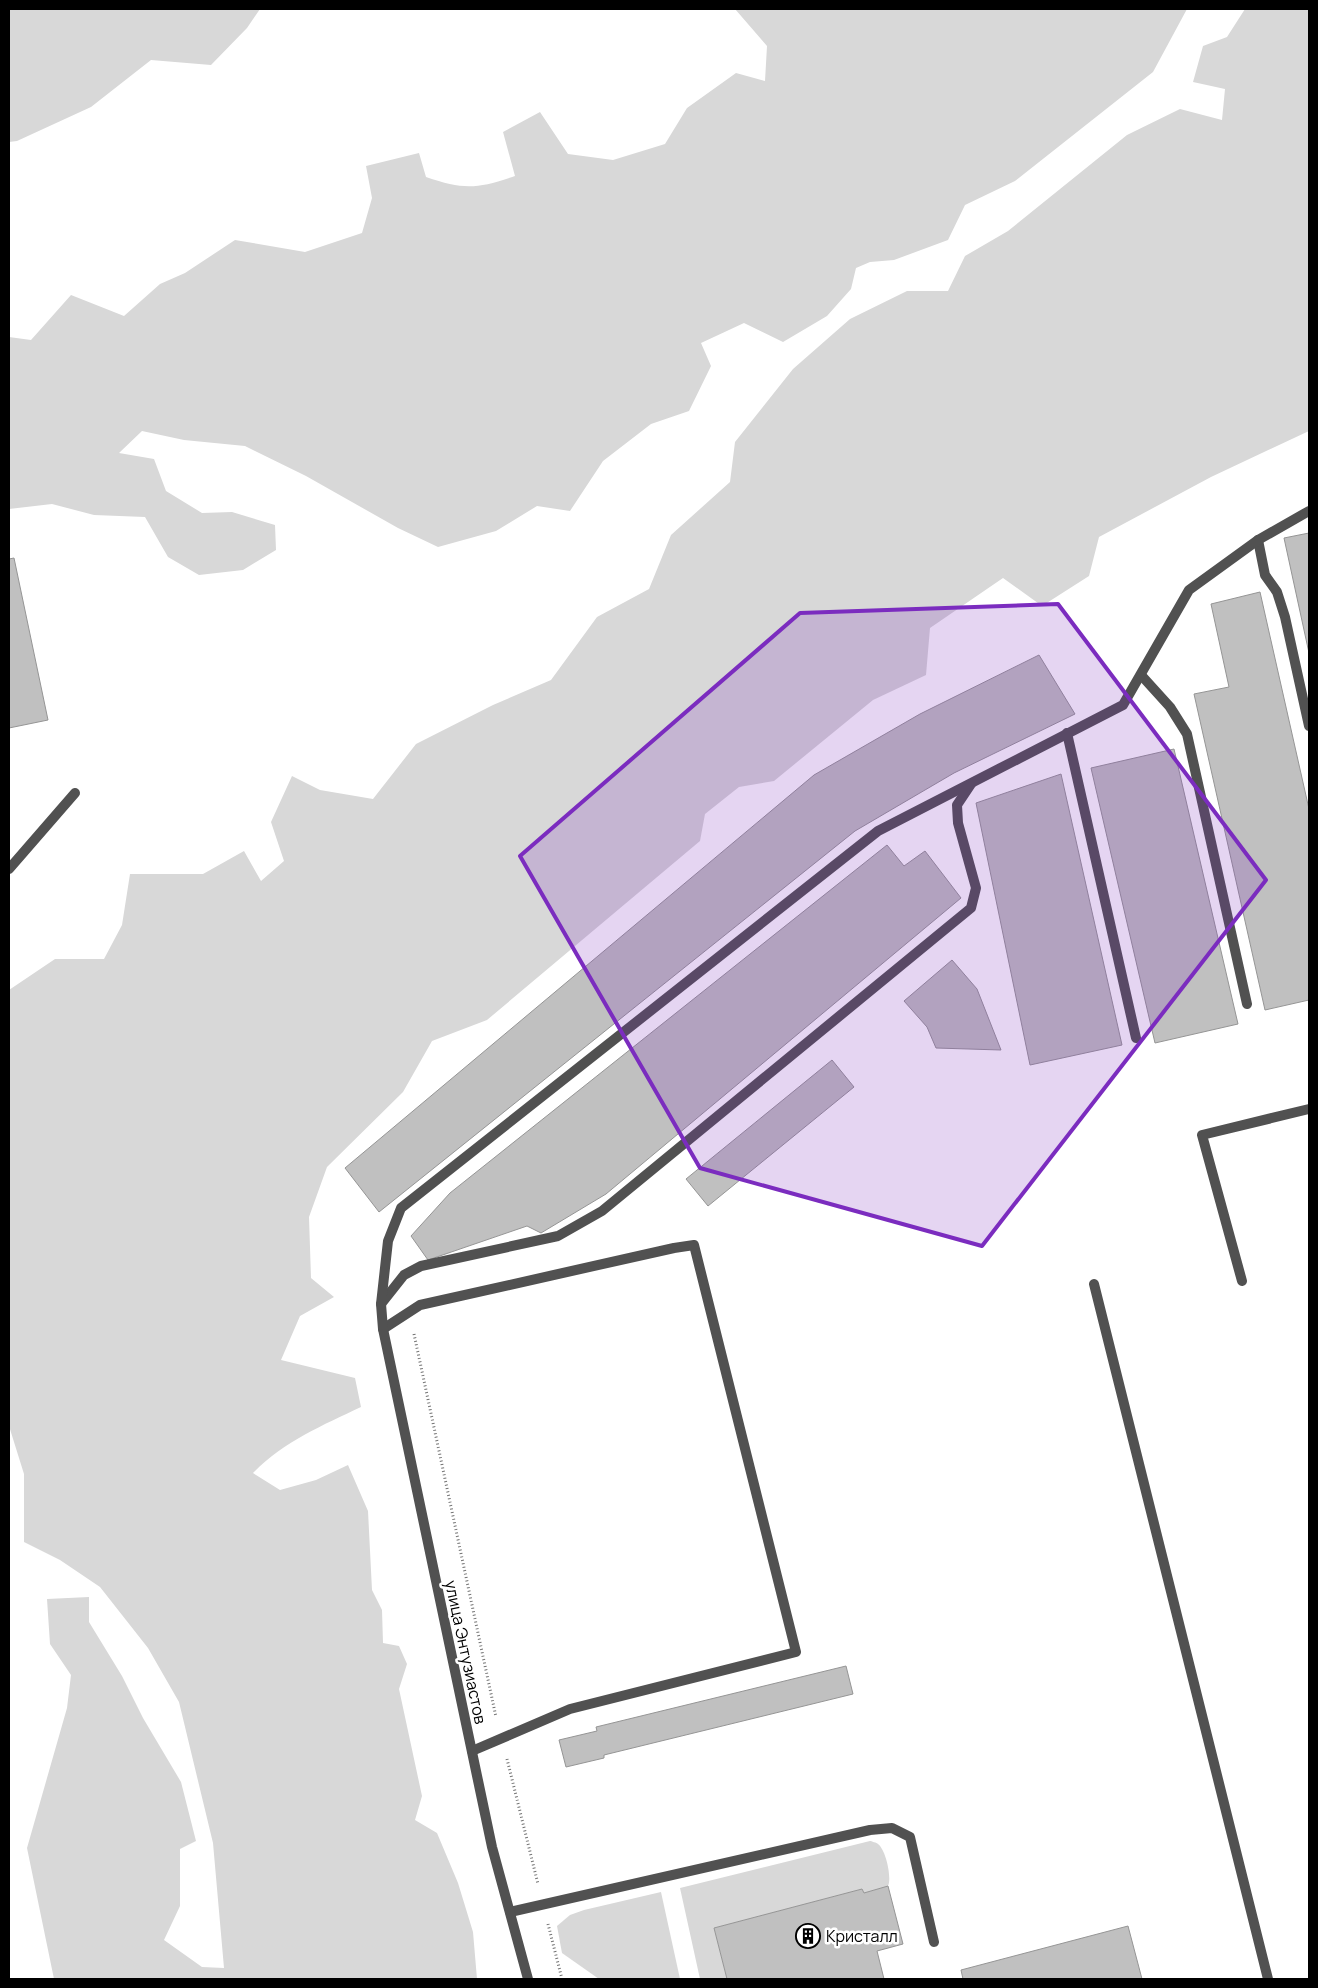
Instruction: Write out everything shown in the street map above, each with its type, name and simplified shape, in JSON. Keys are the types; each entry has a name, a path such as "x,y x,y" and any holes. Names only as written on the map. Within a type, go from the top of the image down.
{"lane":[{"name":"улица Энтузиастов","path":"528,1979 492,1847 383,1329 381,1304 388,1241 402,1208 878,831 1123,704 1189,590 1258,540 1309,511"},
{"path":"1258,540 1265,574 1277,592 1285,617 1309,726"},
{"path":"1141,675 1170,707 1187,734 1248,1004"},
{"path":"1067,733 1136,1038"},
{"path":"381,1304 404,1275 421,1266 558,1236 602,1211 970,908 976,888 958,823 957,805 973,781"},
{"path":"9,869 76,793"},
{"path":"1242,1281 1202,1135 1309,1109"},
{"path":"383,1329 420,1305 694,1245 796,1652 570,1709 472,1751"},
{"path":"1094,1284 1268,1979"},
{"path":"510,1912 870,1830 892,1828 910,1837 934,1942"}],"path":[{"path":"409,1312 502,1739 562,1979"}],"highlighted area":[{"path":"1058,604 1266,880 982,1246 700,1168 520,856 800,613"}],"shaded area":[{"path":"9,9 260,9 247,28 211,65 151,60 91,107 17,141 9,142"},
{"path":"735,9 1187,9 1153,72 1015,181 965,205 948,240 894,260 870,262 856,268 851,289 827,316 783,342 744,323 701,343 711,366 689,411 651,424 603,461 570,511 537,506 496,531 438,547 398,528 306,476 245,446 184,440 142,431 119,453 154,459 166,491 202,513 232,512 275,525 276,550 243,570 199,575 168,557 145,517 94,515 52,504 9,509 9,337 31,340 71,295 124,316 160,284 185,273 235,240 305,252 362,233 372,198 366,166 419,153 426,177 451,184 461,186 480,185 515,176 503,132 540,112 568,154 613,160 665,144 687,108 736,73 765,81 767,46"},
{"path":"1245,9 1309,9 1309,431 1211,477 1099,537 1089,576 1042,606 1003,578 930,628 926,675 873,700 774,781 739,787 705,814 700,841 487,1020 432,1041 403,1092 327,1167 309,1217 311,1278 334,1297 300,1316 281,1360 355,1378 361,1407 290,1443 253,1473 280,1490 316,1480 348,1465 368,1511 372,1590 382,1610 383,1643 399,1646 407,1664 399,1689 422,1796 415,1820 437,1833 458,1883 473,1932 477,1979 54,1979 27,1848 67,1708 71,1675 50,1644 47,1599 89,1597 89,1622 122,1676 143,1718 181,1782 196,1841 180,1849 180,1906 164,1940 202,1967 224,1968 213,1843 179,1702 148,1648 100,1587 60,1560 24,1542 24,1474 9,1426 9,990 55,959 104,959 122,925 130,874 203,874 244,851 261,881 284,861 271,822 292,776 320,790 373,799 416,744 493,705 551,680 597,617 649,589 671,535 730,482 735,442 793,369 850,319 907,291 948,291 965,256 1008,231 1127,135 1180,109 1222,120 1225,89 1193,82 1203,46 1227,37"},
{"path":"870,1841 878,1844 884,1852 889,1871 888,1886 864,1893 862,1889 714,1928 727,1979 700,1979 680,1888"},
{"path":"661,1892 680,1979 599,1979 562,1953 557,1926 570,1915"}],"building":[{"path":"1309,533 1309,653 1284,538"},
{"path":"14,558 48,720 9,728 9,559"},
{"path":"1260,592 1309,809 1309,1000 1265,1010 1194,694 1229,687 1211,604"},
{"path":"1039,655 1075,714 954,773 855,831 379,1212 345,1168 814,775 920,714"},
{"path":"1174,749 1238,1024 1155,1043 1091,768"},
{"path":"1061,774 1122,1045 1030,1065 976,803"},
{"path":"887,845 904,866 925,851 961,898 606,1194 541,1233 527,1226 428,1260 411,1236 450,1193"},
{"path":"952,960 977,989 1001,1050 936,1048 927,1027 904,1001"},
{"path":"832,1060 854,1087 708,1206 686,1179"},
{"path":"846,1666 853,1694 604,1755 604,1758 566,1767 559,1740 597,1731 596,1727"},
{"name":"Кристалл","path":"888,1886 903,1944 877,1951 884,1979 727,1979 714,1928 862,1889 864,1893"},
{"path":"1128,1926 1142,1979 963,1979 961,1970"}],"place":[{"name":"Кристалл","path":"808,1936"}]}
